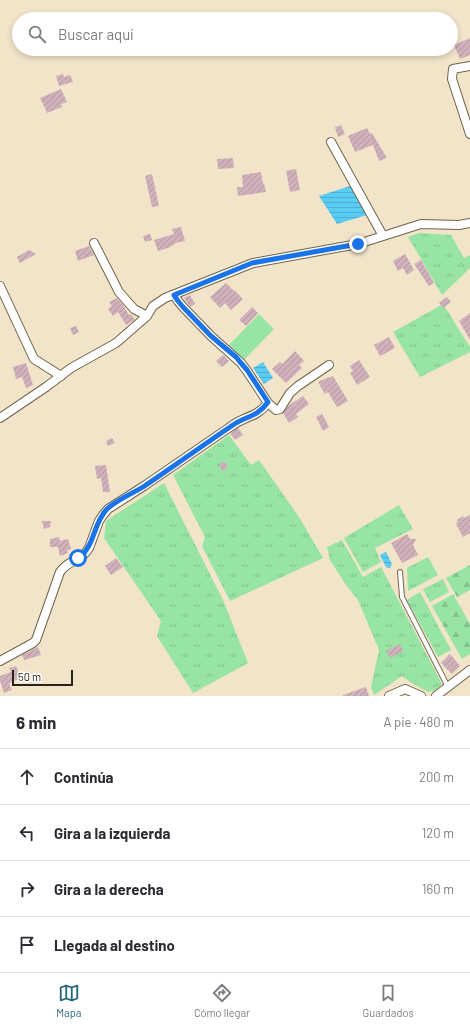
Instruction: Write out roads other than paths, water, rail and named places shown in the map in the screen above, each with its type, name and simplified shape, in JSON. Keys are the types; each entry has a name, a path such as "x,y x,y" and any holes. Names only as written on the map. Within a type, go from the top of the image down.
{"street":[{"path":"470,66 453,69 452,79 470,134"},
{"path":"331,142 383,236"},
{"path":"0,418 71,368 116,343 147,316 153,306 158,302 174,295 252,263 358,244 421,224 459,225 470,223"},
{"path":"94,243 119,292 134,309 147,316"},
{"path":"0,286 34,359 61,376"},
{"path":"174,295 211,336 236,357 247,370 268,402 276,410 280,409 290,393 298,386 329,365"},
{"path":"0,661 36,640 60,572 65,565 86,552 89,548 99,521 108,509 230,427 243,419 258,413 268,402"},
{"path":"436,696 470,670"},
{"path":"389,696 405,689 421,696"}],"lane":[{"path":"400,572 402,597 448,687"}],"water":[{"path":"350,186 367,215 337,224 319,196"},
{"path":"263,362 273,378 264,384 253,368"},
{"path":"386,552 392,564 390,568 386,567 380,555"}]}
